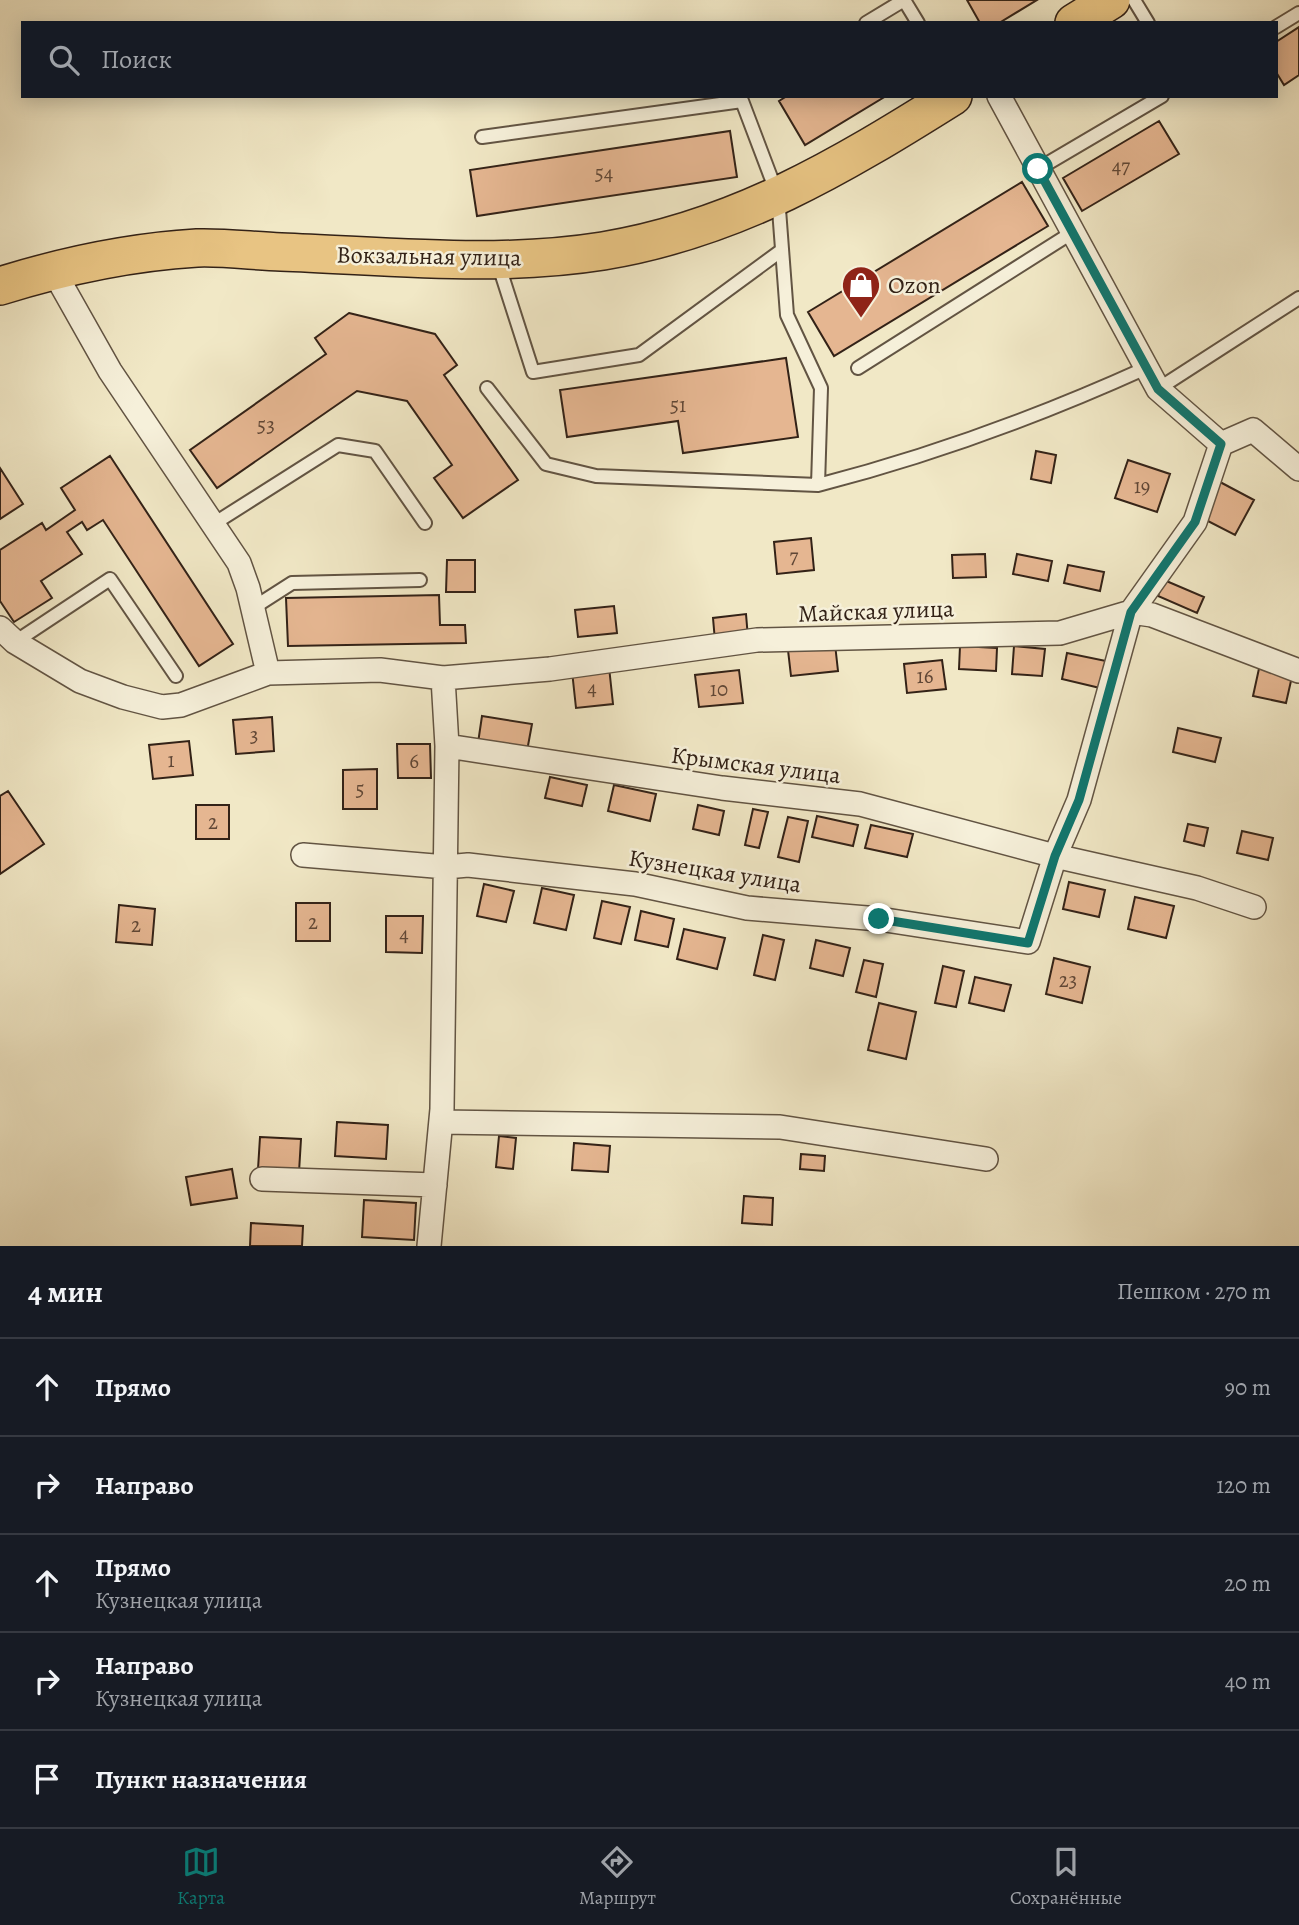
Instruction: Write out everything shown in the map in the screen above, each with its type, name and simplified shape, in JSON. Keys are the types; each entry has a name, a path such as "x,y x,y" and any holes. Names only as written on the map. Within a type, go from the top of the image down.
{"main road":[{"path":"1077,21 1111,0"},
{"name":"Вокзальная улица","path":"0,286 53,270 125,256 199,248 436,261 497,260 601,251 642,243 707,224 778,196 849,161 950,98"}],"street":[{"path":"1000,98 1158,389 1221,444"},
{"path":"53,270 110,371 215,523 239,563 268,673"},
{"path":"1055,856 1079,800 1131,612 1195,522 1221,444 1253,430 1299,469"},
{"name":"Майская улица","path":"8,635 80,681 123,697 162,707 181,705 268,673 380,670 443,678 550,669 757,640 1060,633 1131,612 1152,615 1299,671"},
{"path":"429,1246 441,1122 447,746 443,678"},
{"name":"Крымская улица","path":"447,746 709,786 860,804 1055,856 1197,888 1254,906"},
{"name":"Кузнецкая улица","path":"303,855 446,867 468,865 635,884 747,908 879,919 1028,943 1055,856"},
{"path":"441,1122 780,1128 986,1159"},
{"path":"262,1180 435,1185"}],"lane":[{"path":"869,21 904,0 917,21"},
{"path":"1135,0 1147,21"},
{"path":"1278,26 1299,13"},
{"path":"1038,169 1159,98"},
{"path":"482,137 742,101 778,196 786,315 821,388 818,485"},
{"path":"858,368 1073,232"},
{"path":"497,260 533,372 639,355 782,250"},
{"path":"1158,389 1299,298"},
{"path":"487,387 546,464 596,476 818,485 883,468 1054,410 1146,368"},
{"path":"215,523 338,445 375,451 425,523"},
{"path":"8,635 110,579 176,676"},
{"path":"253,608 292,583 420,580"}],"building":[{"path":"967,0 1037,0 1002,21 979,21"},
{"path":"1299,27 1299,75 1284,85 1278,75 1278,41"},
{"path":"784,98 883,98 805,145 779,101"},
{"path":"1159,121 1179,154 1082,211 1063,178"},
{"path":"730,131 737,177 477,216 470,170"},
{"path":"1022,182 1048,226 834,356 808,312"},
{"path":"349,313 435,334 457,365 444,375 518,480 463,518 434,478 452,465 407,401 357,391 217,488 190,450 326,354 315,338"},
{"path":"786,358 798,437 683,453 678,421 567,437 560,390"},
{"path":"1036,451 1056,455 1051,483 1031,479"},
{"path":"110,456 233,644 199,666 103,520 87,530 82,522 67,532 82,554 41,581 52,598 14,622 0,601 0,550 42,523 46,530 75,510 61,488"},
{"path":"1128,460 1170,474 1157,512 1115,498"},
{"path":"0,468 23,504 0,519"},
{"path":"1220,482 1254,500 1235,535 1202,518"},
{"path":"811,538 814,570 777,574 774,542"},
{"path":"985,554 986,577 953,578 952,555"},
{"path":"1017,554 1052,561 1048,581 1013,574"},
{"path":"447,560 475,560 475,592 446,592"},
{"path":"1068,565 1104,572 1100,591 1064,583"},
{"path":"1164,580 1204,597 1197,613 1158,596"},
{"path":"439,595 440,625 465,625 466,643 288,646 286,598"},
{"path":"614,606 617,633 578,637 575,610"},
{"path":"746,614 748,638 715,641 713,618"},
{"path":"835,644 838,671 791,676 788,650"},
{"path":"960,646 997,648 996,671 959,669"},
{"path":"1014,646 1045,649 1042,676 1012,674"},
{"path":"1067,653 1106,661 1100,688 1062,679"},
{"path":"942,660 946,689 907,693 904,664"},
{"path":"1260,664 1293,672 1286,703 1253,696"},
{"path":"609,667 613,704 576,708 572,671"},
{"path":"739,670 743,703 699,707 695,675"},
{"path":"482,716 532,724 527,751 478,743"},
{"path":"272,717 274,751 236,754 233,720"},
{"path":"1178,728 1221,738 1215,762 1173,752"},
{"path":"189,741 193,775 153,779 149,745"},
{"path":"397,744 430,744 431,778 398,778"},
{"path":"377,769 377,809 343,809 343,770"},
{"path":"550,777 587,785 582,806 545,798"},
{"path":"614,785 656,794 650,821 608,811"},
{"path":"8,791 44,844 0,874 0,796"},
{"path":"196,805 229,805 229,839 196,839"},
{"path":"698,805 724,811 719,835 693,829"},
{"path":"753,809 768,812 759,848 745,845"},
{"path":"817,816 858,825 853,846 812,837"},
{"path":"788,817 808,821 799,862 778,857"},
{"path":"1188,824 1208,828 1204,846 1184,841"},
{"path":"871,825 913,834 907,857 865,848"},
{"path":"1242,831 1273,838 1268,860 1237,853"},
{"path":"1069,882 1105,890 1099,917 1063,909"},
{"path":"484,884 514,891 506,922 477,916"},
{"path":"542,888 574,895 566,930 534,923"},
{"path":"1135,897 1174,906 1166,938 1128,929"},
{"path":"602,901 630,907 621,944 594,938"},
{"path":"296,903 330,903 330,941 296,941"},
{"path":"119,905 155,909 152,945 116,942"},
{"path":"641,911 674,919 668,947 635,940"},
{"path":"386,916 423,916 422,953 386,952"},
{"path":"684,929 725,938 717,969 677,959"},
{"path":"763,935 784,940 775,980 754,975"},
{"path":"816,940 850,948 843,976 810,968"},
{"path":"1054,958 1090,967 1082,1003 1046,994"},
{"path":"864,960 883,964 876,997 856,992"},
{"path":"943,966 964,971 956,1007 935,1003"},
{"path":"975,977 1011,985 1004,1011 969,1003"},
{"path":"879,1003 916,1012 906,1059 868,1050"},
{"path":"337,1122 388,1125 386,1159 335,1156"},
{"path":"499,1136 516,1138 513,1169 496,1167"},
{"path":"260,1137 301,1139 299,1172 258,1169"},
{"path":"574,1143 610,1146 608,1172 572,1170"},
{"path":"801,1154 825,1156 824,1171 800,1169"},
{"path":"232,1169 237,1198 191,1205 186,1177"},
{"path":"744,1196 773,1198 772,1225 742,1223"},
{"path":"364,1200 416,1203 414,1240 362,1237"},
{"path":"251,1223 303,1226 302,1246 250,1246"}],"place":[{"name":"Ozon","path":"861,319"}],"route":[{"path":"879,919 1028,943 1055,856 1079,800 1131,612 1195,522 1221,444 1158,389 1038,169"}]}
